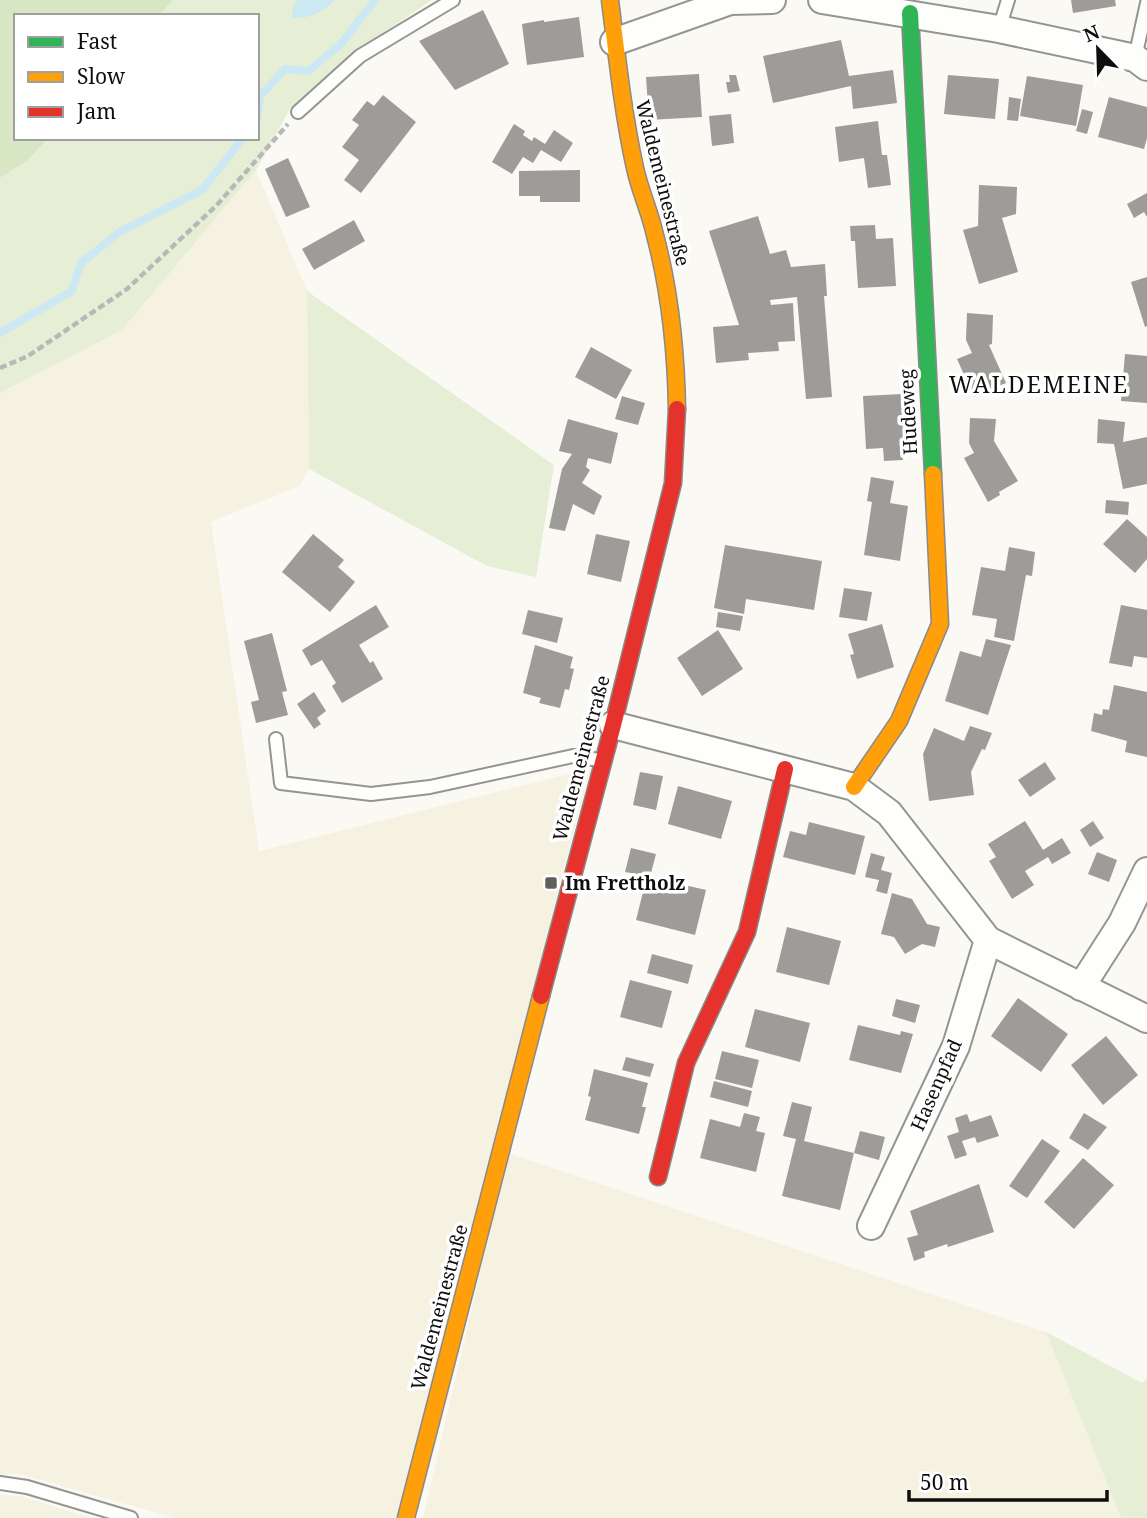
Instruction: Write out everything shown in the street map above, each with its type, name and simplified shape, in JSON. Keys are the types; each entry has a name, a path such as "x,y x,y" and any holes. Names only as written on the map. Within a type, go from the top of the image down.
{"street":[{"name":"Waldemeinestraße","path":"406,1518 613,725 673,483 677,415 676,362 670,301 621,103 610,0"},
{"path":"614,42 730,1 772,0"},
{"path":"822,0 999,29 1141,62"},
{"name":"Hudeweg","path":"854,786 899,721 940,624 910,13"},
{"path":"613,725 854,786 889,813 988,940 1147,1019"},
{"path":"658,1177 686,1063 747,932 785,769"},
{"path":"1081,987 1122,923 1147,871"},
{"name":"Hasenpfad","path":"871,1226 956,1046 988,940"}],"lane":[{"path":"298,112 360,56 453,0"},
{"path":"999,29 1007,0"},
{"path":"1141,62 1147,3"},
{"path":"276,739 281,783 371,794 430,787 573,756 602,761"},
{"path":"0,1483 27,1487 131,1518"}],"path":[{"path":"0,368 28,356 127,289 216,206 298,112"}],"shaded area":[{"path":"256,170 307,291 309,469 300,486 211,522 259,851 590,769 396,1518 175,1518 19,1474 0,1475 0,393 122,330"},
{"path":"508,1153 1046,1332 1121,1518 423,1518"},
{"path":"0,1495 20,1496 92,1518 0,1518"}],"green space":[{"path":"0,0 173,0 161,14 14,14 14,140 46,140 28,160 0,178"},
{"path":"173,0 432,0 365,45 290,109 256,170 122,330 0,393 0,178 28,160 46,140 259,140 259,14 161,14"},
{"path":"307,291 554,465 536,577 487,566 309,469"},
{"path":"1046,1332 1142,1383 1147,1378 1147,1518 1121,1518"}],"water":[{"path":"297,0 335,0 315,14 292,18"}],"building":[{"path":"1071,0 1115,0 1116,6 1073,13"},
{"path":"483,10 509,64 455,90 419,41"},
{"path":"579,17 584,57 527,65 522,24"},
{"path":"841,40 849,76 893,70 897,103 853,109 851,86 773,103 763,56"},
{"path":"699,74 702,117 649,120 646,77"},
{"path":"729,75 736,75 740,91 728,93 726,82 730,82"},
{"path":"948,75 999,79 995,119 944,114"},
{"path":"1027,76 1083,85 1076,126 1020,116"},
{"path":"383,95 416,122 361,193 344,180 359,160 342,147 359,125 352,120 367,101 374,106"},
{"path":"1009,97 1021,99 1018,121 1007,120"},
{"path":"1109,97 1147,107 1147,138 1144,149 1098,137"},
{"path":"1082,109 1093,112 1087,134 1076,131"},
{"path":"731,114 734,143 712,146 709,116"},
{"path":"878,121 882,155 887,155 891,185 868,188 864,158 839,162 835,127"},
{"path":"514,124 525,131 523,135 532,141 534,137 545,144 554,130 573,143 561,162 541,150 533,163 523,157 512,174 492,162"},
{"path":"288,158 310,207 286,217 265,169"},
{"path":"580,170 580,202 540,202 540,196 519,196 519,171"},
{"path":"979,185 1017,187 1016,214 1002,218 1018,272 979,284 963,230 978,226"},
{"path":"1147,193 1147,217 1144,212 1134,218 1127,204"},
{"path":"758,216 770,254 786,250 791,267 825,264 827,296 824,296 832,397 806,399 797,297 770,300 771,305 793,303 795,341 778,342 779,351 748,353 749,360 716,363 713,327 739,325 709,231"},
{"path":"354,220 365,241 314,270 302,249"},
{"path":"875,225 876,239 893,238 896,286 858,288 855,241 851,241 850,226"},
{"path":"1147,277 1147,326 1145,327 1131,282"},
{"path":"967,313 993,315 992,344 989,345 1006,383 974,397 957,359 972,353 966,340"},
{"path":"591,347 632,370 616,399 575,377"},
{"path":"1125,354 1147,356 1147,403 1121,401"},
{"path":"902,394 905,447 902,447 903,460 884,461 883,448 866,449 863,396"},
{"path":"622,396 645,403 638,425 615,419"},
{"path":"970,418 996,419 994,441 1018,481 988,502 964,458 974,453 969,443"},
{"path":"568,419 618,433 611,464 588,458 586,467 590,470 582,483 602,496 594,515 573,504 565,531 549,528 562,469 572,454 559,451"},
{"path":"1098,419 1125,422 1123,442 1147,437 1147,484 1123,489 1114,444 1097,443"},
{"path":"871,477 894,481 890,503 908,506 900,561 864,555 872,502 867,501"},
{"path":"1106,500 1129,502 1128,515 1105,513"},
{"path":"1127,519 1147,537 1147,559 1135,573 1103,544"},
{"path":"313,534 344,560 338,567 355,582 330,612 282,572"},
{"path":"596,534 630,541 621,582 587,574"},
{"path":"725,545 822,561 814,610 746,599 744,614 714,608"},
{"path":"1009,547 1035,552 1032,576 1026,575 1014,641 994,637 997,619 972,615 981,567 1005,571"},
{"path":"844,588 872,592 867,621 839,617"},
{"path":"376,605 389,627 359,645 370,663 373,661 383,679 342,703 332,686 336,683 322,660 311,666 302,650"},
{"path":"1121,605 1147,610 1147,658 1134,656 1132,667 1109,663"},
{"path":"528,610 563,618 557,643 522,634"},
{"path":"718,612 743,616 740,631 716,627"},
{"path":"882,624 894,667 857,679 850,655 854,654 848,634"},
{"path":"718,630 743,669 702,696 677,658"},
{"path":"272,633 287,691 282,692 288,715 256,723 251,702 259,700 244,641"},
{"path":"986,639 1011,645 988,715 945,701 960,651 981,657"},
{"path":"535,645 573,657 570,668 574,669 569,690 565,689 560,708 539,703 541,698 523,693"},
{"path":"1114,685 1147,692 1147,757 1125,752 1127,741 1091,731 1094,713 1102,715 1103,709 1109,710"},
{"path":"314,692 326,711 317,718 321,724 314,729 297,704"},
{"path":"970,726 992,733 971,772 974,795 929,801 923,754 934,728 964,741"},
{"path":"1045,762 1056,779 1030,797 1018,780"},
{"path":"640,772 663,776 656,810 633,805"},
{"path":"678,786 732,801 721,839 668,824"},
{"path":"1025,821 1043,850 1062,838 1071,853 1052,864 1048,857 1025,871 1034,885 1012,899 989,861 996,857 988,844"},
{"path":"1093,821 1104,838 1090,847 1080,830"},
{"path":"809,822 865,836 855,875 783,857 790,831 806,835"},
{"path":"631,848 656,854 650,877 706,890 695,935 636,920 647,876 625,872"},
{"path":"1097,852 1117,860 1109,882 1088,874"},
{"path":"871,853 885,857 881,870 892,873 887,894 876,891 879,880 865,877"},
{"path":"892,893 912,899 927,924 940,927 935,947 922,944 905,954 894,937 881,934"},
{"path":"787,927 841,941 829,985 776,972"},
{"path":"652,954 693,965 688,984 647,973"},
{"path":"630,980 672,991 662,1028 620,1017"},
{"path":"1018,998 1068,1034 1041,1072 991,1036"},
{"path":"896,999 920,1005 915,1023 892,1016"},
{"path":"755,1009 810,1023 800,1062 745,1047"},
{"path":"858,1025 900,1035 901,1031 913,1034 901,1073 849,1060"},
{"path":"1106,1036 1138,1075 1103,1105 1071,1065"},
{"path":"722,1051 759,1060 752,1088 715,1079"},
{"path":"626,1057 654,1064 650,1077 622,1070"},
{"path":"594,1069 648,1083 642,1107 646,1107 639,1134 585,1120"},
{"path":"714,1081 752,1091 748,1107 710,1097"},
{"path":"792,1102 812,1107 804,1141 854,1153 840,1210 782,1196 796,1139 783,1136"},
{"path":"744,1113 760,1117 756,1131 765,1133 756,1172 700,1158 710,1119 740,1127"},
{"path":"1084,1113 1107,1127 1088,1150 1069,1138"},
{"path":"967,1114 970,1122 991,1115 999,1136 977,1143 975,1137 962,1141 967,1155 955,1159 947,1136 959,1132 955,1118"},
{"path":"860,1131 885,1137 879,1160 854,1153"},
{"path":"1042,1139 1060,1151 1027,1198 1009,1186"},
{"path":"1083,1158 1114,1185 1074,1229 1044,1202"},
{"path":"979,1184 994,1232 924,1252 925,1257 914,1261 907,1238 918,1235 910,1211"}],"waterway":[{"path":"259,104 260,96 285,69 308,71 341,44 375,0"},
{"path":"0,333 72,291 81,263 121,231 202,190 241,140"}],"traffic: fast":[{"path":"910,13 933,474"}],"traffic: slow":[{"path":"610,0 631,147 637,177 653,226 668,299 674,343 677,409"},
{"path":"854,787 899,721 940,624 933,474"},
{"path":"406,1518 541,996"}],"traffic: jam":[{"path":"541,996 613,725 673,483 677,409"},
{"path":"658,1177 686,1063 747,932 785,769"}],"place":[{"name":"Im Frettholz","path":"551,883"}],"district":[{"name":"WALDEMEINE","path":"1039,384"}]}
